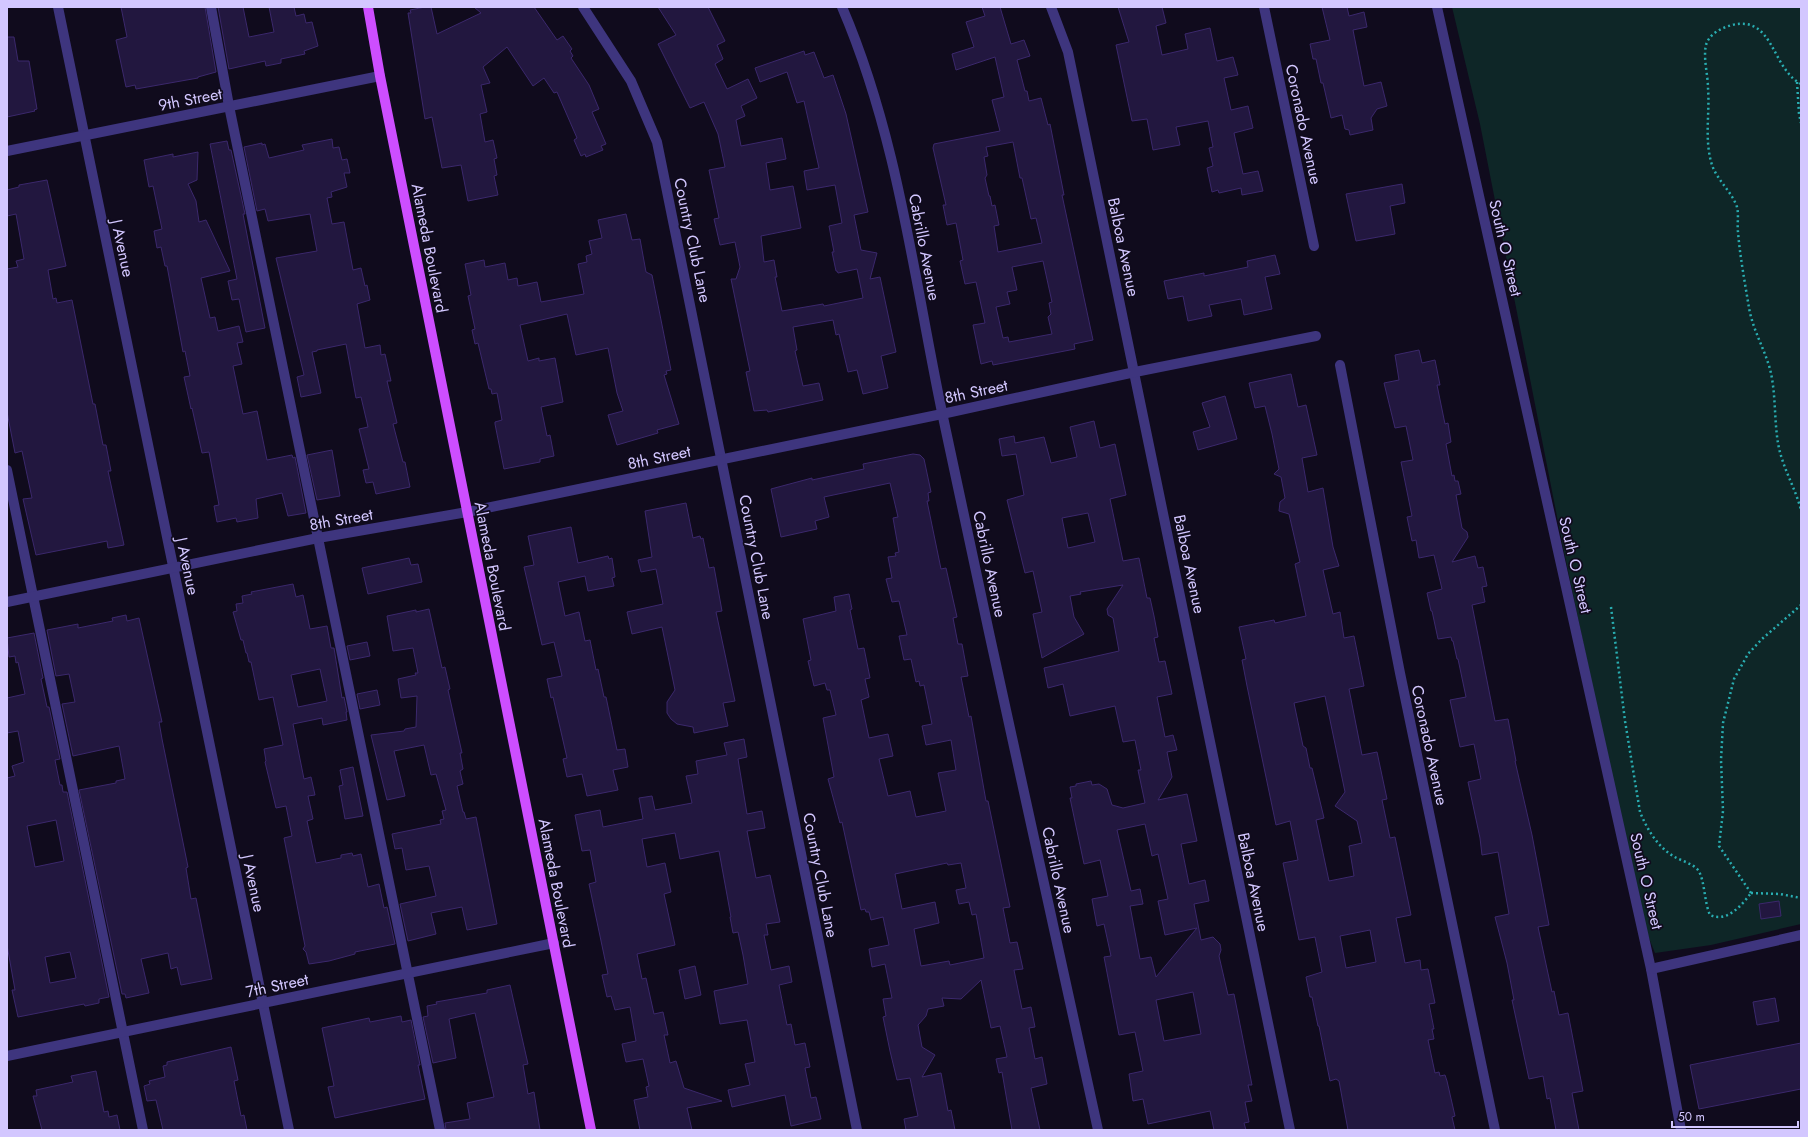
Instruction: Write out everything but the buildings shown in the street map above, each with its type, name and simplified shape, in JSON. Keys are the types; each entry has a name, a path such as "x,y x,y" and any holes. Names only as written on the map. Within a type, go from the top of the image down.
{"main road":[{"name":"Alameda Boulevard","path":"368,7 380,76 591,1130"}],"street":[{"name":"J Avenue","path":"58,7 289,1130"},
{"path":"211,7 229,106 440,1130"},
{"name":"Country Club Lane","path":"583,7 631,81 657,142 857,1130"},
{"name":"Cabrillo Avenue","path":"842,7 869,78 900,193 942,414 1098,1130"},
{"name":"Balboa Avenue","path":"1051,7 1068,52 1290,1130"},
{"name":"Coronado Avenue","path":"1264,7 1314,246"},
{"name":"South O Street","path":"1437,7 1651,969 1681,1130"},
{"name":"9th Street","path":"7,151 380,76"},
{"name":"8th Street","path":"7,602 174,569 318,538 467,512 942,414 1135,372 1316,336"},
{"name":"Coronado Avenue","path":"1340,365 1400,673 1495,1130"},
{"path":"7,470 143,1130"},
{"path":"1651,969 1801,935"},
{"name":"7th Street","path":"7,1056 554,943"}],"path":[{"path":"1801,84 1797,82 1782,66 1767,37 1755,26 1740,24 1724,28 1710,37 1706,45 1709,90 1707,124 1712,164 1718,177 1737,208 1738,232 1752,323 1765,354 1770,371 1778,442 1801,510"},
{"path":"1797,82 1801,123"},
{"path":"1752,893 1719,846 1723,811 1723,723 1734,679 1748,654 1762,639 1801,605"},
{"path":"1611,607 1625,721 1640,812 1650,833 1664,849 1673,856 1691,864 1699,872 1710,915 1719,918 1724,916 1736,909 1752,893 1780,894 1801,898"}],"green space":[{"path":"1452,7 1801,7 1801,924 1711,945 1655,953 1642,921 1563,547 1480,124"}]}
